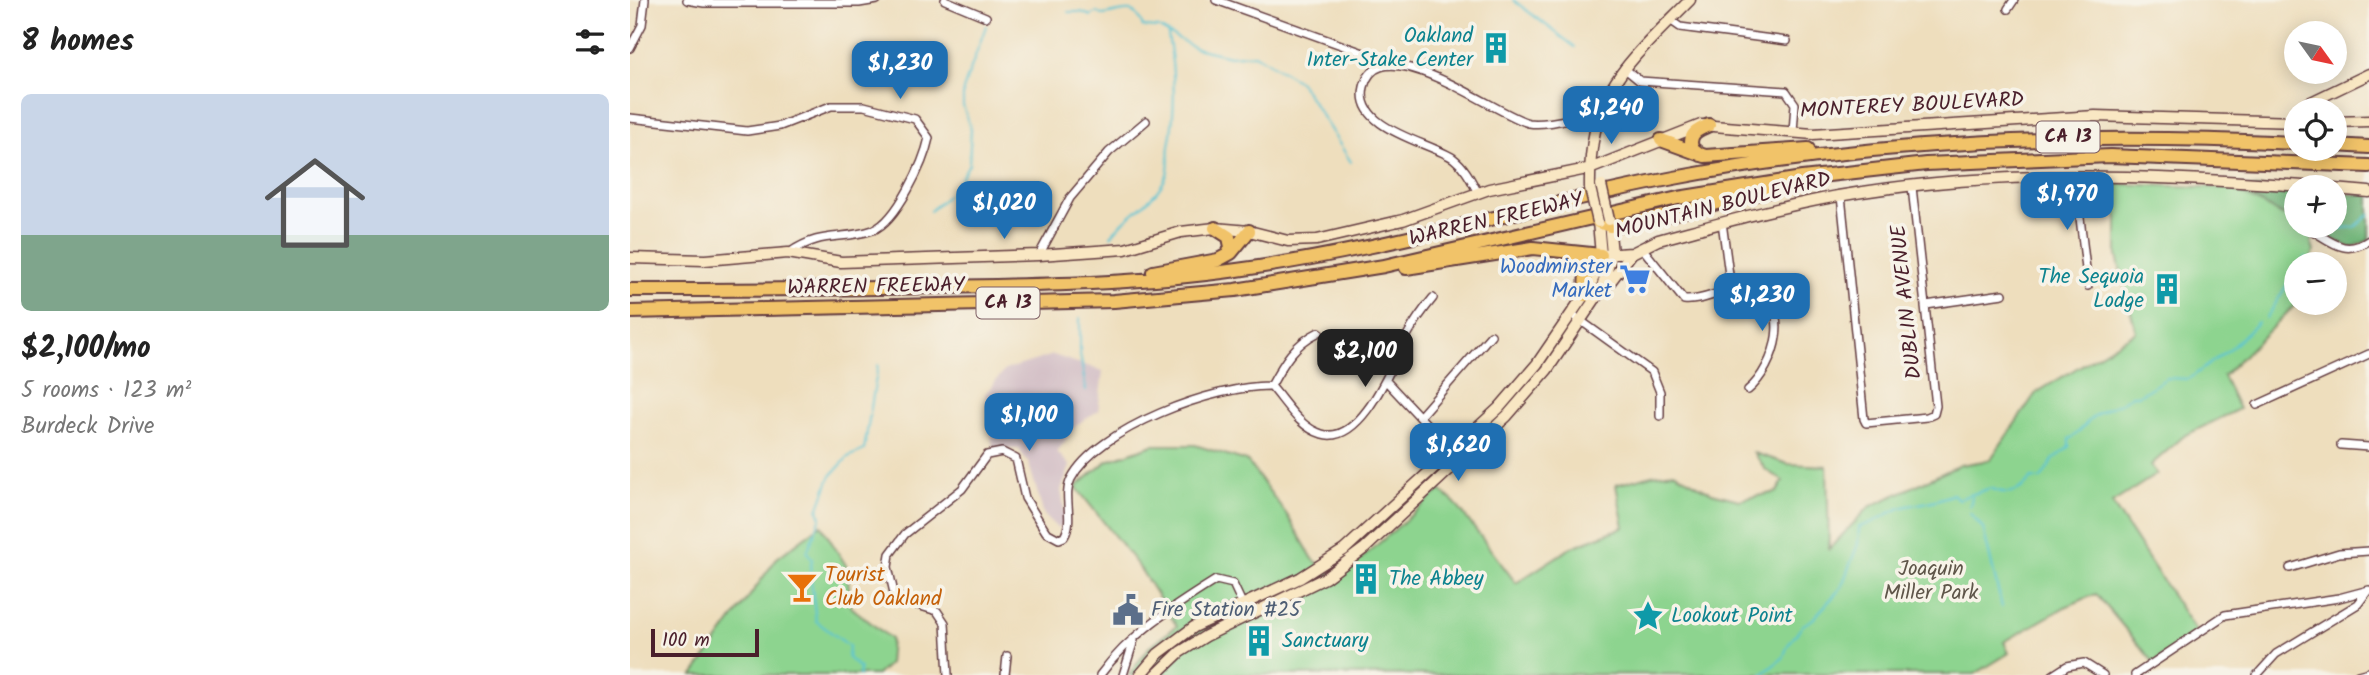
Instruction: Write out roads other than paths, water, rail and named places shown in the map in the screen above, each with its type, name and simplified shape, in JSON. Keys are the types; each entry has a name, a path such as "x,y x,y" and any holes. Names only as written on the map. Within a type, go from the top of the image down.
{"highway":[{"path":"1705,156 1695,152 1691,140 1696,132 1709,125"},
{"name":"WARREN FREEWAY","path":"630,290 1045,285 1175,278 1294,262 1663,180 1839,152 2048,138 2173,138 2284,143"},
{"path":"1661,140 1705,156 1820,148 1839,152"},
{"path":"2347,146 2369,147"},
{"name":"WARREN FREEWAY","path":"630,312 1126,300 1235,290 1384,266 1678,198 1865,170 1987,159 2110,156 2369,166"},
{"path":"1605,223 1865,170"},
{"path":"1215,228 1226,233 1231,242 1225,257"},
{"path":"1045,285 1188,267 1225,257 1249,231"},
{"path":"1384,266 1403,268 1533,248 1606,255"},
{"path":"1561,249 1584,261 1589,299"}],"street":[{"path":"630,48 642,25 645,0"},
{"path":"687,0 716,3 859,3 877,0"},
{"path":"945,0 986,17"},
{"path":"1216,0 1464,88 1530,123 1597,115"},
{"path":"1156,675 1180,652 1325,578 1364,548 1507,416 1547,370 1581,321 1596,275 1606,255 1605,223 1592,168 1591,149 1597,115 1624,68 1690,0"},
{"path":"2008,9 2014,0"},
{"path":"1670,20 1680,27 1787,41"},
{"path":"1402,66 1379,69 1367,79 1363,94 1370,114 1390,130 1455,159 1478,193"},
{"path":"1624,68 1640,81 1786,91 1795,104 1793,132"},
{"path":"2319,98 2369,74"},
{"path":"630,118 747,131 780,126 831,106 864,106 915,119 929,138 925,157 897,207 875,229 808,240 788,253"},
{"name":"MONTEREY BOULEVARD","path":"630,258 705,260 788,253 841,262 1039,255 1125,249 1181,232 1215,228 1249,231 1288,241 1317,240 1404,220 1478,193 1592,168 1693,126 1840,134 2095,116 2284,122"},
{"path":"1039,255 1070,198 1109,152 1146,121"},
{"path":"2347,122 2369,121"},
{"path":"2075,176 2088,286"},
{"name":"MOUNTAIN BOULEVARD","path":"1606,255 1632,253 1658,240 1722,222 1841,196 1987,179 2177,176 2284,185"},
{"name":"DUBLIN AVENUE","path":"1841,196 1866,423 1934,414 1926,305 1912,187"},
{"path":"2347,190 2369,191"},
{"path":"1722,222 1731,290"},
{"path":"2324,238 2340,248 2352,248 2369,240"},
{"path":"1643,249 1684,300 1731,290 1748,290 1763,296 1773,307 1776,319 1772,353 1756,383 1748,390"},
{"path":"1140,675 1158,654 1194,627 1300,578 1344,550 1499,408 1537,364 1571,314 1589,299 1632,253"},
{"path":"1926,305 2003,294"},
{"path":"1271,386 1310,428 1324,434 1337,434 1354,423 1387,382 1409,332 1433,298"},
{"path":"1571,314 1652,372 1660,392 1661,416"},
{"path":"1271,386 1288,355 1303,340 1320,331"},
{"path":"1421,415 1491,335"},
{"path":"2257,405 2369,354"},
{"path":"1387,382 1421,415 1460,460"},
{"path":"948,675 945,623 937,611 904,601 894,593 888,567 890,554 905,534 962,489 987,455 1002,452 1016,459 1025,498 1046,532 1059,539 1064,537 1069,524 1069,482 1088,457 1104,445 1142,423 1214,395 1271,386"},
{"path":"2341,445 2369,447"},
{"path":"2290,568 2339,553 2369,551"},
{"path":"1100,675 1135,637 1165,611 1216,580 1233,584 1248,616"},
{"path":"2135,675 2225,615 2339,598 2368,590"},
{"path":"2257,675 2276,654 2358,604 2368,590"},
{"path":"1123,675 1135,637"},
{"path":"1005,675 1007,656"},
{"path":"2053,675 2067,666 2084,663 2103,675"},
{"path":"2358,675 2369,672"}],"waterway":[{"path":"1513,0 1575,47"},
{"path":"1068,12 1081,12 1091,16 1097,12 1102,15 1127,10 1135,14 1143,27 1159,28 1195,48 1230,56 1255,54 1300,82 1351,162"},
{"path":"930,211 954,190 969,164 971,129 963,106 963,90 986,26"},
{"path":"1111,236 1155,194 1167,173 1174,90 1168,35"},
{"path":"2347,228 2355,227 2369,215"},
{"path":"2266,319 2284,290"},
{"path":"1080,318 1080,354 1086,390"},
{"path":"1761,675 1783,658 1788,645 1803,625 1813,619 1841,588 1858,544 1859,527 1898,509 1953,494 1958,499 1991,488 2013,492 2032,478 2041,479 2053,460 2069,447 2069,439 2093,417 2167,378 2189,379 2231,348 2258,322"},
{"path":"859,675 860,668 848,658 849,646 816,621 810,571 812,559 807,552 821,517 818,510 830,477 848,457 864,450 878,365"},
{"path":"1970,506 1972,497"},
{"path":"1970,513 1983,528 2002,607"}],"place":[{"name":"Oakland Inter-Stake Center","path":"1496,48"},
{"name":"Woodminster Market","path":"1635,279"},
{"name":"The Sequoia Lodge","path":"2167,289"},
{"name":"The Abbey","path":"1366,579"},
{"name":"Tourist Club Oakland","path":"802,587"},
{"name":"Fire Station #25","path":"1128,610"},
{"name":"Lookout Point","path":"1648,616"},
{"name":"Sanctuary","path":"1259,641"}],"park label":[{"name":"Joaquin Miller Park","path":"1931,581"}]}
